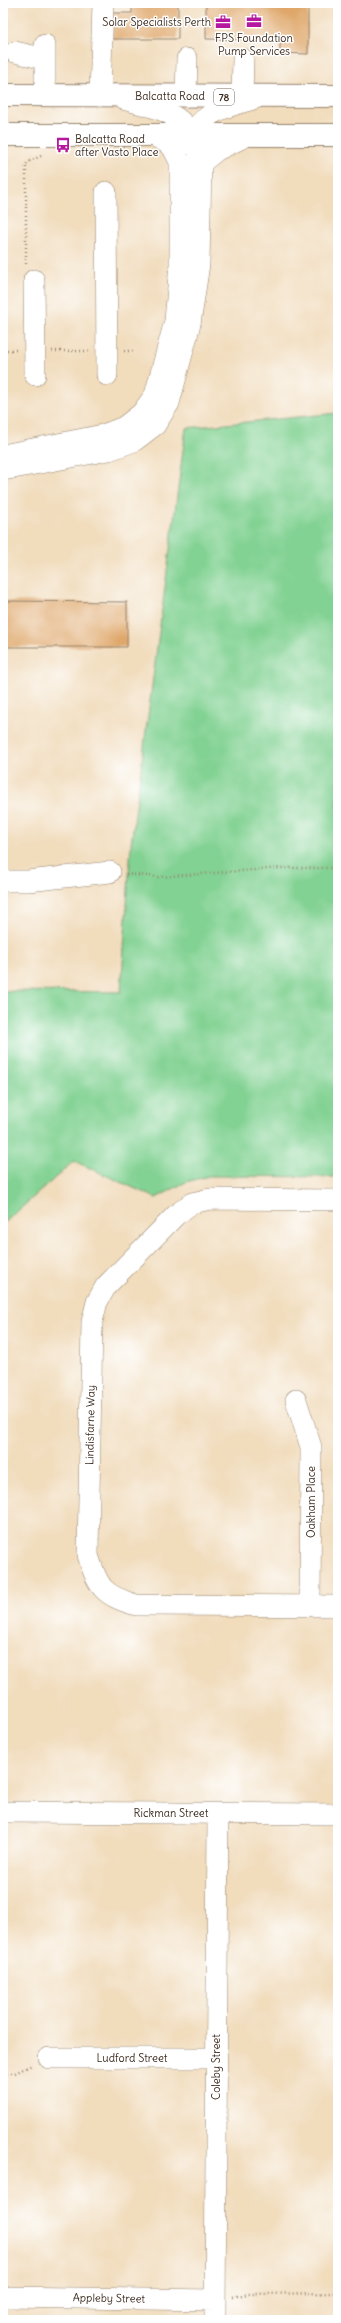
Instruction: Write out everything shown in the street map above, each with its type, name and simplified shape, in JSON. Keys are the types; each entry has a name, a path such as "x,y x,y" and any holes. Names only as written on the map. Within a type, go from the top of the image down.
{"main road":[{"name":"Balcatta Road","path":"3,95 250,97 338,96"},
{"path":"3,135 338,135"}],"street":[{"path":"3,470 109,450 134,441 155,425 170,403 190,324 199,264 201,163 192,134 178,119 169,113 105,96 104,3"},
{"path":"15,52 45,52 45,95"},
{"path":"186,96 187,59"},
{"path":"3,455 103,435 124,427 142,413 154,395 175,321 180,264 180,162 184,146 200,121 211,113 250,97 243,59"},
{"path":"153,135 172,146 180,162"},
{"path":"201,163 217,150 248,135"},
{"path":"106,192 107,375"},
{"path":"30,273 35,375"},
{"path":"3,881 28,881 110,872"},
{"name":"Lindisfarne Way","path":"338,1200 210,1199 192,1203 176,1215 106,1286 97,1302 92,1322 88,1555 96,1580 115,1598 136,1605 338,1606"},
{"name":"Oakham Place","path":"296,1400 311,1447 310,1605"},
{"name":"Rickman Street","path":"3,1812 338,1814"},
{"name":"Coleby Street","path":"215,2310 218,1813"},
{"name":"Ludford Street","path":"49,2058 216,2058"},
{"name":"Appleby Street","path":"3,2297 215,2310"}],"path":[{"path":"30,273 26,165 31,160 49,153"},
{"path":"3,350 134,351"},
{"path":"110,872 159,877 281,868 338,868"},
{"path":"3,2073 15,2073 49,2058"},
{"path":"215,2310 248,2294 338,2293"}],"green space":[{"path":"338,413 338,1177 209,1176 186,1182 156,1198 74,1161 3,1224 3,991 121,992 131,845 186,428"}],"building":[{"path":"132,3 178,3 178,39 105,39 105,13 132,13"},
{"path":"206,3 308,3 308,54 280,53 280,40 206,39"},
{"path":"3,601 127,602 127,647 3,647"}],"place":[{"name":"FPS Foundation Pump Services","path":"254,21"},
{"name":"Solar Specialists Perth","path":"223,22"},
{"name":"Balcatta Road after Vasto Place","path":"63,145"}]}
